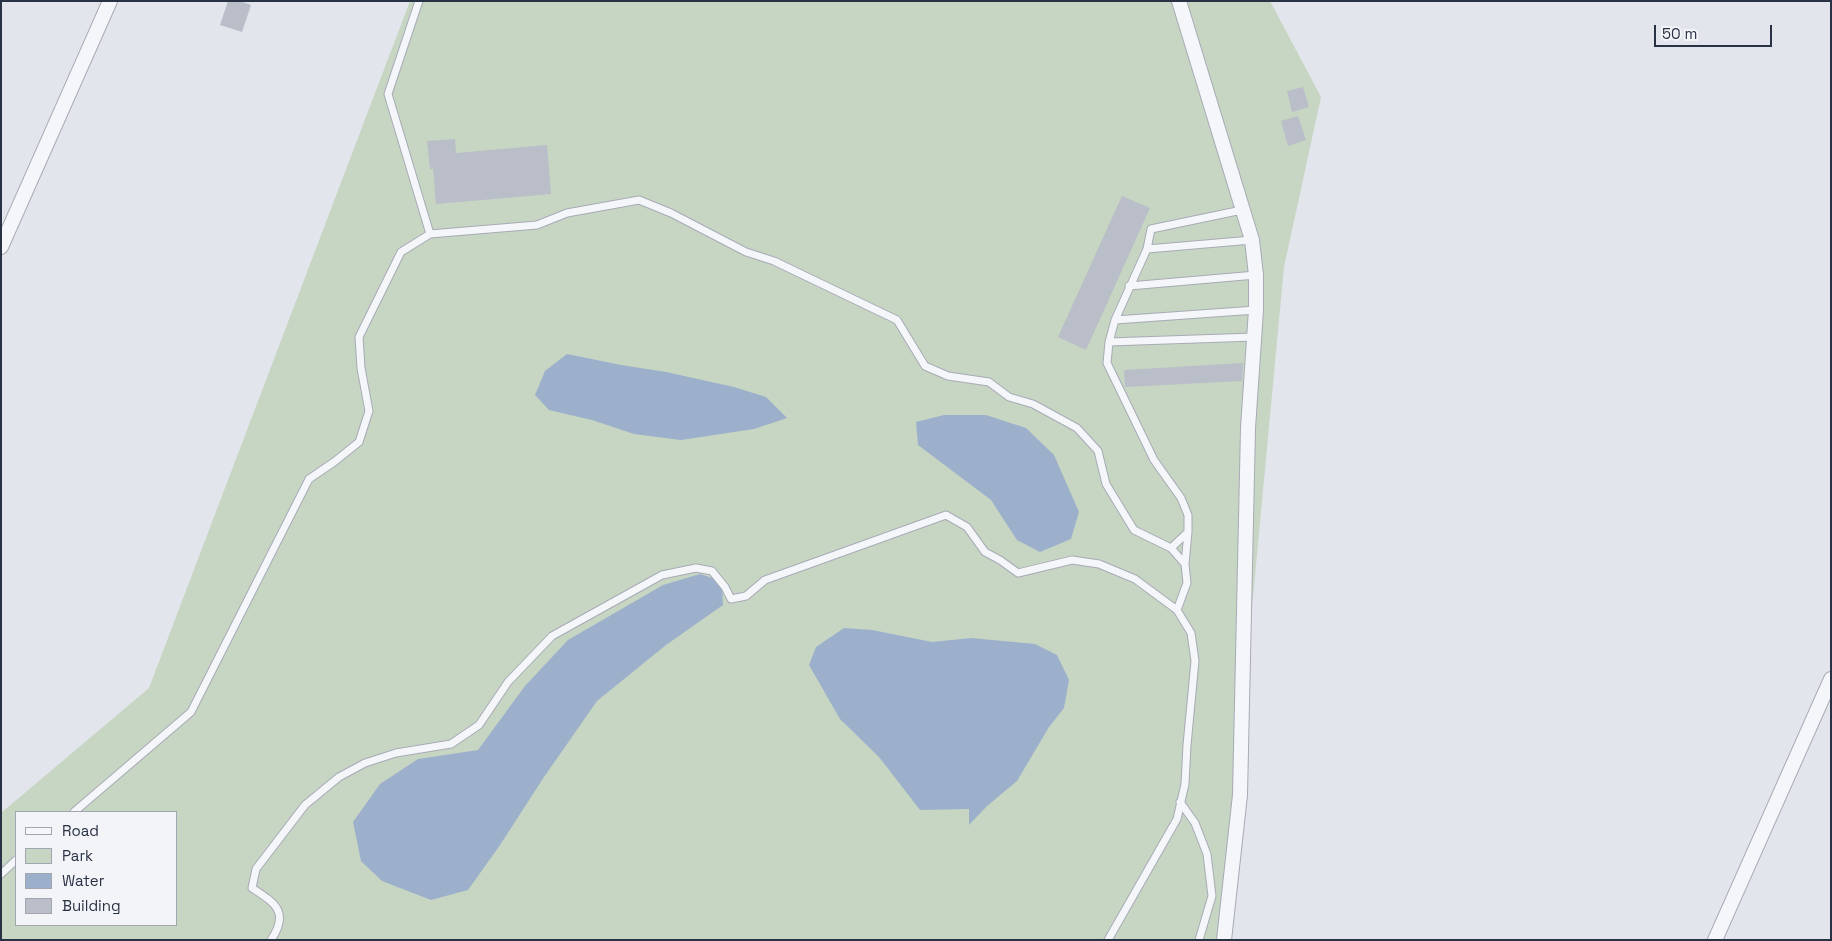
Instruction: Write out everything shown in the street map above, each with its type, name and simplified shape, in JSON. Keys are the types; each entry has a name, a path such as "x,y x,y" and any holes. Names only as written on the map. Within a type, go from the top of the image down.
{"street":[{"path":"1,248 110,1"},
{"path":"1179,1 1252,240 1256,275 1256,310 1248,428 1240,795 1224,940"},
{"path":"1715,940 1831,679"}],"lane":[{"path":"419,1 388,94 430,234"},
{"path":"75,811 191,712 309,478 334,462 359,442 368,411 361,368 359,337 401,252 430,234 537,225 567,213 639,200 671,212 746,252 774,261 897,320 925,366 948,376 989,382 1009,397 1033,404 1077,428 1098,451 1106,484 1134,530 1171,548 1186,564"},
{"path":"1177,610 1187,583 1188,514 1181,498 1154,460 1107,364 1109,342 1115,320 1147,249 1151,229 1242,210"},
{"path":"1147,249 1252,240"},
{"path":"1130,286 1256,275"},
{"path":"1115,320 1256,310"},
{"path":"1109,342 1254,337"},
{"path":"271,940 279,928 280,916 273,902 252,888 256,869 305,806 339,777 365,764 396,753 451,744 479,725 508,682 552,636 662,575 696,568 712,572 725,587 731,599 746,596 765,580 946,515 967,527 984,552 1000,560 1018,573 1072,560 1099,564 1135,579 1177,610 1191,632 1196,661 1185,784 1177,819 1108,940"},
{"path":"1171,548 1188,532"},
{"path":"1180,802 1195,823 1207,854 1212,896 1199,940"},
{"path":"1,874 15,861"}],"green space":[{"path":"410,1 1270,1 1321,97 1284,267 1233,809 1227,940 1,940 1,813 149,688"}],"water":[{"path":"567,354 666,372 734,387 766,397 787,418 754,429 681,440 634,434 592,420 549,410 535,395 545,371"},
{"path":"944,415 986,415 1026,428 1054,455 1079,512 1071,539 1040,552 1017,540 991,500 918,445 916,422"},
{"path":"700,574 722,581 723,605 666,645 597,701 468,890 431,900 382,881 361,861 353,822 380,784 418,759 478,750 525,686 568,640 663,585"},
{"path":"844,628 872,630 932,642 971,638 1035,644 1057,655 1069,680 1064,708 1049,727 1017,781 987,806 969,825 969,809 920,810 879,757 840,719 809,665 816,647"}],"building":[{"path":"228,1 240,1 251,5 242,32 220,25"},
{"path":"1303,87 1309,107 1292,112 1287,91"},
{"path":"1298,116 1306,140 1288,146 1281,121"},
{"path":"455,139 456,153 547,145 551,194 436,204 433,169 430,169 427,141"},
{"path":"1122,196 1150,208 1086,350 1058,337"},
{"path":"1243,363 1242,381 1125,387 1124,370"}]}
